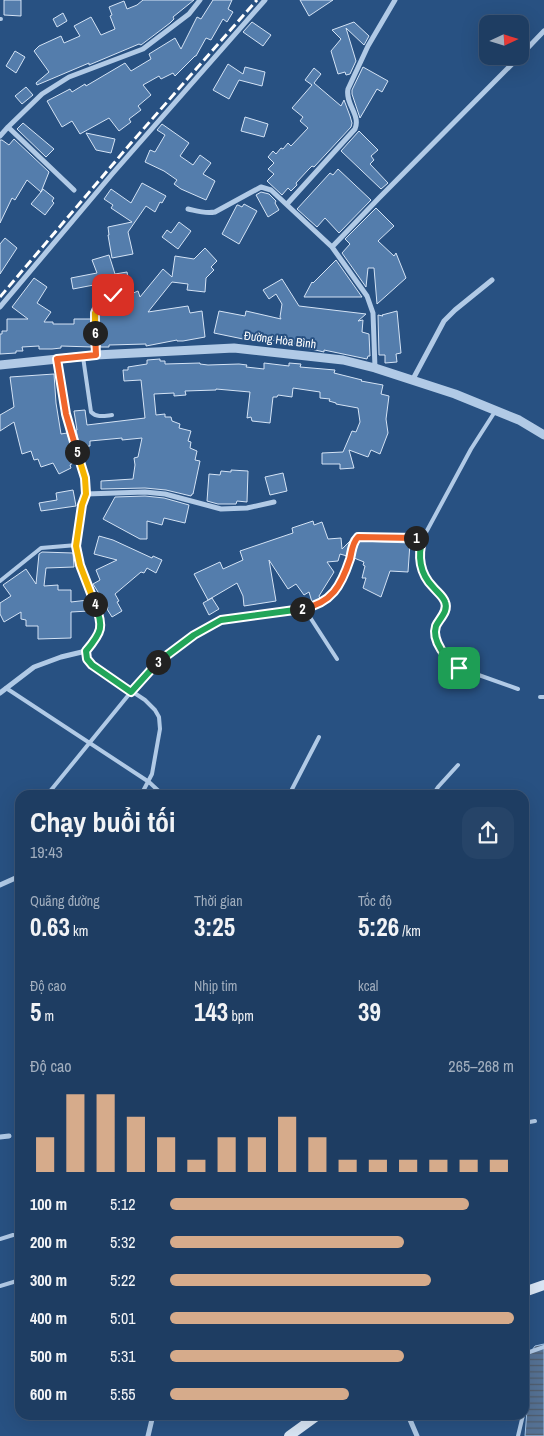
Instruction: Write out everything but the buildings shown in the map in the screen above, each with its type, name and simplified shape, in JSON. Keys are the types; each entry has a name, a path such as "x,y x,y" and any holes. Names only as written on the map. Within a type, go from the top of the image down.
{"main road":[{"path":"529,1290 544,1285"},
{"path":"289,1436 311,1420"}],"street":[{"path":"0,136 42,94 69,77 143,49 189,14 200,0"},
{"path":"0,307 107,180 265,0"},
{"path":"286,204 355,129 357,124 356,118 348,100 348,89 368,46 395,0"},
{"path":"529,47 544,31"},
{"path":"332,247 511,65"},
{"path":"8,127 74,190"},
{"path":"188,209 205,213 215,212 261,187 271,190 332,247 367,296 373,313 375,368"},
{"path":"413,379 444,321 492,280"},
{"name":"Đường Hòa Bình","path":"0,364 96,355 234,348 343,360 413,379 455,394 519,420 544,435"},
{"path":"0,693 34,667 61,657 86,651 97,639 101,629 100,618 80,565 76,546 82,505 86,494 85,478 66,414 57,359"},
{"path":"86,494 145,492 165,494 221,508 247,508 274,502"},
{"path":"0,885 15,878"},
{"path":"0,1137 9,1136"},
{"path":"148,1436 152,1420"},
{"path":"410,1420 417,1436"}],"lane":[{"path":"96,355 95,313 100,302 113,295"},
{"path":"83,357 91,412 99,417 112,415"},
{"path":"496,410 466,458 423,538 419,556 427,581 445,602 446,607 435,631 438,643 453,664 459,668 518,689"},
{"path":"50,790 131,692 162,658 194,635 221,620 304,608 318,605 327,600 341,580 354,542 358,537 423,538"},
{"path":"0,581 41,548 76,546"},
{"path":"304,608 337,659"},
{"path":"86,651 87,659 92,665 145,700 159,717 159,741 152,774 145,790"},
{"path":"6,688 149,782 158,790"},
{"path":"292,790 319,737"},
{"path":"436,790 458,765"},
{"path":"529,1122 535,1121"},
{"path":"0,1239 13,1235"},
{"path":"0,1286 15,1282"},
{"path":"529,1352 544,1347"},
{"path":"518,1436 522,1420"}],"water":[{"path":"544,1344 544,1436 525,1436 526,1420 529,1420 529,1356 535,1346"}],"railway":[{"path":"0,297 131,143 257,0"}],"route":[{"path":"113,295 100,302 95,313 96,355 57,359 66,414 85,478 86,494 82,505 76,546 80,565 100,618 101,629 97,639 86,651 87,659 92,665 131,692 162,658 194,635 221,620 286,612 318,605 327,600 341,580 355,539 358,537 405,537 423,538 419,556 422,569 427,581 445,602 446,607 437,624 436,637 444,653 459,668"}]}
